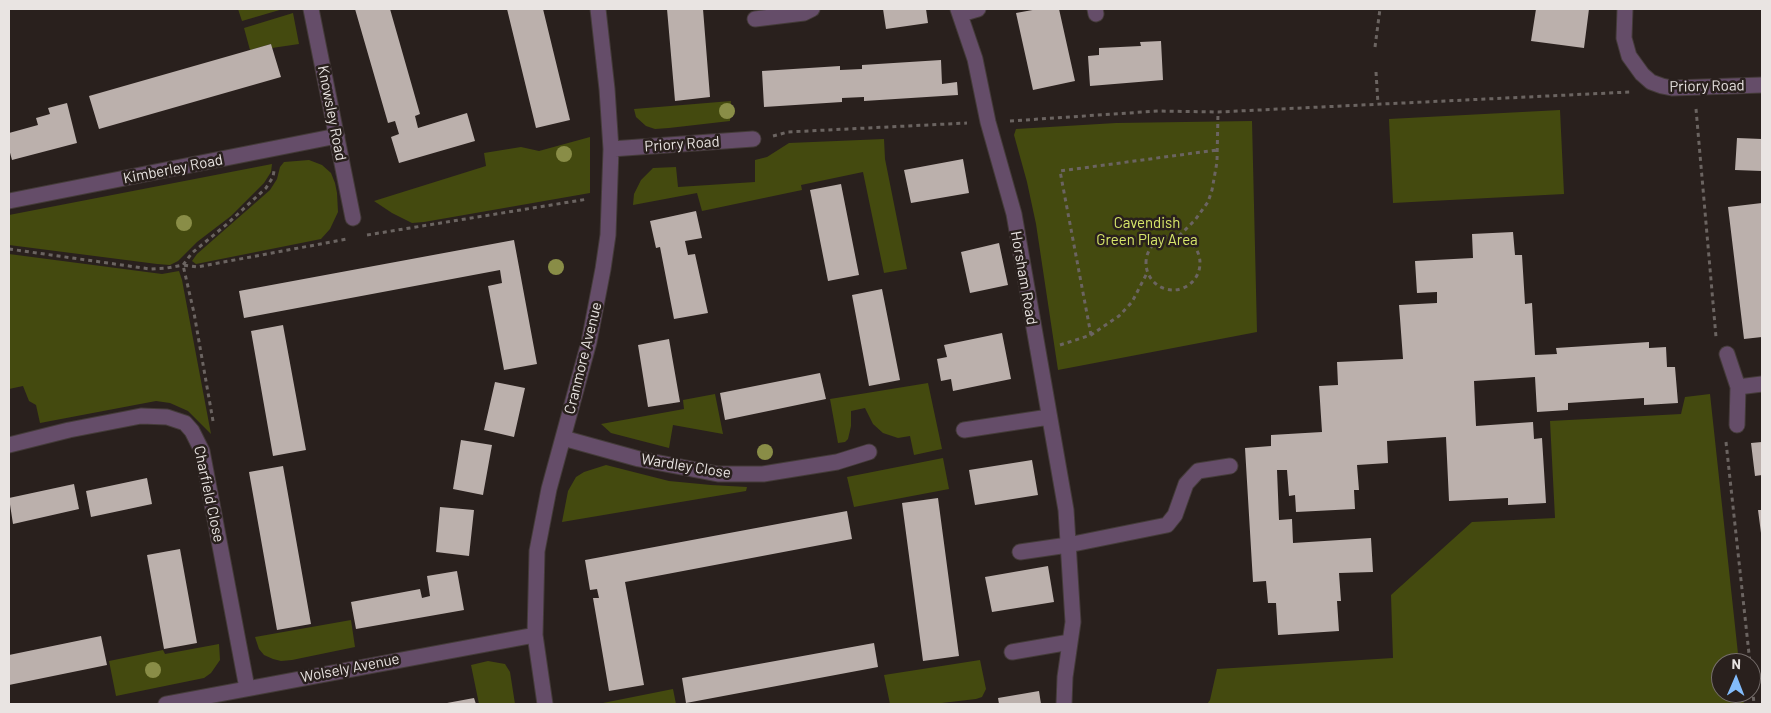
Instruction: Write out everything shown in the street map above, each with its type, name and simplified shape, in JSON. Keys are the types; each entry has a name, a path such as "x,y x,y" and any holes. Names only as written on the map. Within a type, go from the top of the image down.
{"street":[{"name":"Knowsley Road","path":"311,9 353,218"},
{"name":"Cranmore Avenue","path":"545,704 535,635 537,551 543,514 582,373 608,235 611,195 611,149 607,89 598,9"},
{"path":"755,19 804,12 812,9"},
{"name":"Horsham Road","path":"978,9 960,11 975,59 988,122 1014,214 1066,510 1072,622 1065,678 1064,704"},
{"name":"Priory Road","path":"1625,9 1624,38 1627,49 1632,62 1651,82 1672,88 1762,85"},
{"name":"Kimberley Road","path":"9,201 337,136"},
{"name":"Priory Road","path":"611,149 753,139"},
{"path":"1727,354 1738,387 1737,425"},
{"path":"1738,387 1762,384"},
{"name":"Charfield Close","path":"9,445 69,430 141,416 168,417 185,424 192,430 202,451 247,688"},
{"path":"964,430 1049,417"},
{"name":"Wardley Close","path":"563,438 639,459 718,474 763,474 791,470 837,462 870,452"},
{"path":"1020,552 1068,546 1167,525 1175,515 1186,484 1198,471 1230,466"},
{"name":"Wolsely Avenue","path":"166,704 535,635"},
{"path":"1012,652 1070,642"}],"path":[{"path":"1375,47 1380,9"},
{"path":"1376,72 1378,104"},
{"path":"753,139 788,132 1158,111 1218,112 1628,93 1651,82"},
{"path":"1179,236 1195,220 1208,202 1212,190 1217,150 1218,112"},
{"path":"214,428 194,313 183,265 192,252 228,224 266,188 273,177 276,163 273,149"},
{"path":"1090,334 1060,171 1217,150"},
{"path":"9,249 150,269 183,265 197,268 356,237 611,195"},
{"path":"353,218 356,237"},
{"path":"1179,236 1192,243 1199,256 1199,271 1191,284 1185,288 1170,290 1156,284 1147,272 1146,264 1150,248 1162,238 1179,236"},
{"path":"1037,349 1060,345 1090,334 1119,316 1132,302 1147,272"}],"green space":[{"path":"238,9 283,9 242,21"},
{"path":"293,13 299,44 272,48 271,44 250,50 244,28"},
{"path":"731,101 730,121 669,128 655,129 646,126 636,117 634,109"},
{"path":"1560,110 1564,194 1393,203 1389,119"},
{"name":"Cavendish Green Play Area","path":"1252,121 1257,332 1058,370 1036,224 1014,135 1016,129 1116,123"},
{"path":"590,137 590,193 412,223 374,201 486,166 484,153 521,147 539,151"},
{"path":"884,139 885,159 907,269 884,273 863,172 801,185 802,190 702,211 697,193 633,205 634,194 641,180 653,168 676,167 678,187 755,182 755,160 767,157 789,143"},
{"path":"309,160 322,165 331,173 337,193 338,212 330,229 321,239 196,264 192,261 197,254 270,190 284,162"},
{"path":"272,164 271,172 264,183 231,216 197,242 178,261 170,265 9,245 9,215"},
{"path":"9,254 162,274 179,271 211,434 188,411 170,403 156,401 40,423 36,405 29,401 23,386 9,389"},
{"path":"928,383 942,449 914,455 910,436 898,438 883,433 873,424 865,408 851,411 851,426 848,439 845,442 838,443 830,399"},
{"path":"715,394 723,434 673,425 669,448 611,433 601,424 684,409 683,400"},
{"path":"1710,394 1738,653 1711,653 1711,703 1744,704 1207,704 1210,700 1217,669 1393,658 1391,595 1472,522 1555,518 1550,421 1681,414 1685,397"},
{"path":"943,458 949,489 854,507 847,477"},
{"path":"606,465 669,481 747,487 746,491 562,522 568,491 576,477 584,472"},
{"path":"351,620 355,647 292,660 281,661 264,655 259,649 255,637"},
{"path":"219,644 220,660 211,673 204,678 116,696 109,661 163,650 165,654"},
{"path":"980,660 986,689 982,697 933,704 890,704 884,675"},
{"path":"488,661 505,664 510,672 515,704 479,704 471,665"},
{"path":"673,689 676,704 598,704"}],"building":[{"path":"355,9 390,9 420,114 415,116 418,128 467,113 475,141 399,163 391,137 399,134 395,121 388,123"},
{"path":"507,9 543,9 570,120 536,128"},
{"path":"667,9 703,9 710,97 675,101"},
{"path":"883,9 926,9 928,23 886,29"},
{"path":"1038,9 1059,9 1075,81 1033,90 1016,13"},
{"path":"1536,9 1589,9 1584,48 1531,41"},
{"path":"1161,41 1163,80 1090,86 1088,56 1099,55 1099,48 1141,46 1140,42"},
{"path":"271,44 281,77 99,129 89,96"},
{"path":"941,60 942,84 957,82 958,95 864,101 864,97 842,98 842,102 764,107 762,71 840,66 840,70 862,69 862,65"},
{"path":"67,103 77,143 12,160 9,149 9,133 38,125 36,118 50,114 48,108"},
{"path":"1737,138 1762,139 1762,171 1735,170"},
{"path":"963,159 969,193 911,203 904,170"},
{"path":"841,184 859,275 828,281 810,190"},
{"path":"1762,203 1762,337 1744,339 1728,207"},
{"path":"696,211 702,238 685,241 688,255 695,254 708,313 674,319 660,247 656,248 650,221"},
{"path":"1513,232 1515,255 1522,255 1525,304 1532,303 1535,355 1557,354 1556,348 1649,342 1649,348 1666,347 1667,367 1675,367 1678,403 1644,405 1644,398 1568,403 1568,410 1537,412 1535,377 1474,381 1476,426 1533,422 1534,439 1542,438 1546,503 1508,505 1508,498 1449,501 1446,437 1387,441 1388,463 1357,465 1359,490 1354,490 1355,509 1296,512 1295,495 1289,496 1287,470 1277,470 1279,520 1292,519 1293,543 1371,538 1373,572 1339,573 1341,601 1337,601 1339,631 1278,635 1276,603 1268,603 1266,581 1253,582 1245,448 1271,446 1271,435 1322,432 1319,386 1338,385 1337,362 1403,359 1399,305 1437,303 1437,292 1417,293 1415,261 1473,258 1472,234"},
{"path":"514,240 537,364 504,370 488,286 502,283 500,270 244,318 239,291"},
{"path":"999,243 1008,285 970,293 961,252"},
{"path":"882,289 900,380 869,386 852,295"},
{"path":"283,325 306,450 273,456 251,331"},
{"path":"1002,333 1011,379 953,391 951,379 941,381 937,359 947,357 944,345"},
{"path":"669,339 680,402 648,407 638,345"},
{"path":"820,373 826,399 725,420 720,393"},
{"path":"495,382 525,388 514,437 484,430"},
{"path":"461,440 492,445 483,495 453,489"},
{"path":"1762,442 1762,475 1755,476 1751,443"},
{"path":"1032,460 1038,495 975,505 969,470"},
{"path":"283,466 311,624 277,630 249,472"},
{"path":"147,478 152,504 91,517 86,491"},
{"path":"74,484 79,509 13,524 9,498"},
{"path":"938,498 959,656 923,661 902,503"},
{"path":"440,507 474,510 469,556 436,552"},
{"path":"1758,510 1762,510 1762,533 1761,533"},
{"path":"847,511 852,539 625,582 644,685 609,691 593,598 599,598 597,589 590,590 585,560"},
{"path":"180,549 197,643 164,649 147,555"},
{"path":"1048,566 1054,602 992,612 985,577"},
{"path":"457,571 464,610 356,629 351,602 420,589 422,598 430,596 427,576"},
{"path":"101,636 107,665 9,685 9,655"},
{"path":"874,643 878,667 686,703 682,678"},
{"path":"1039,691 1041,704 999,704 998,698"},
{"path":"474,698 476,704 447,704 447,703"}]}
